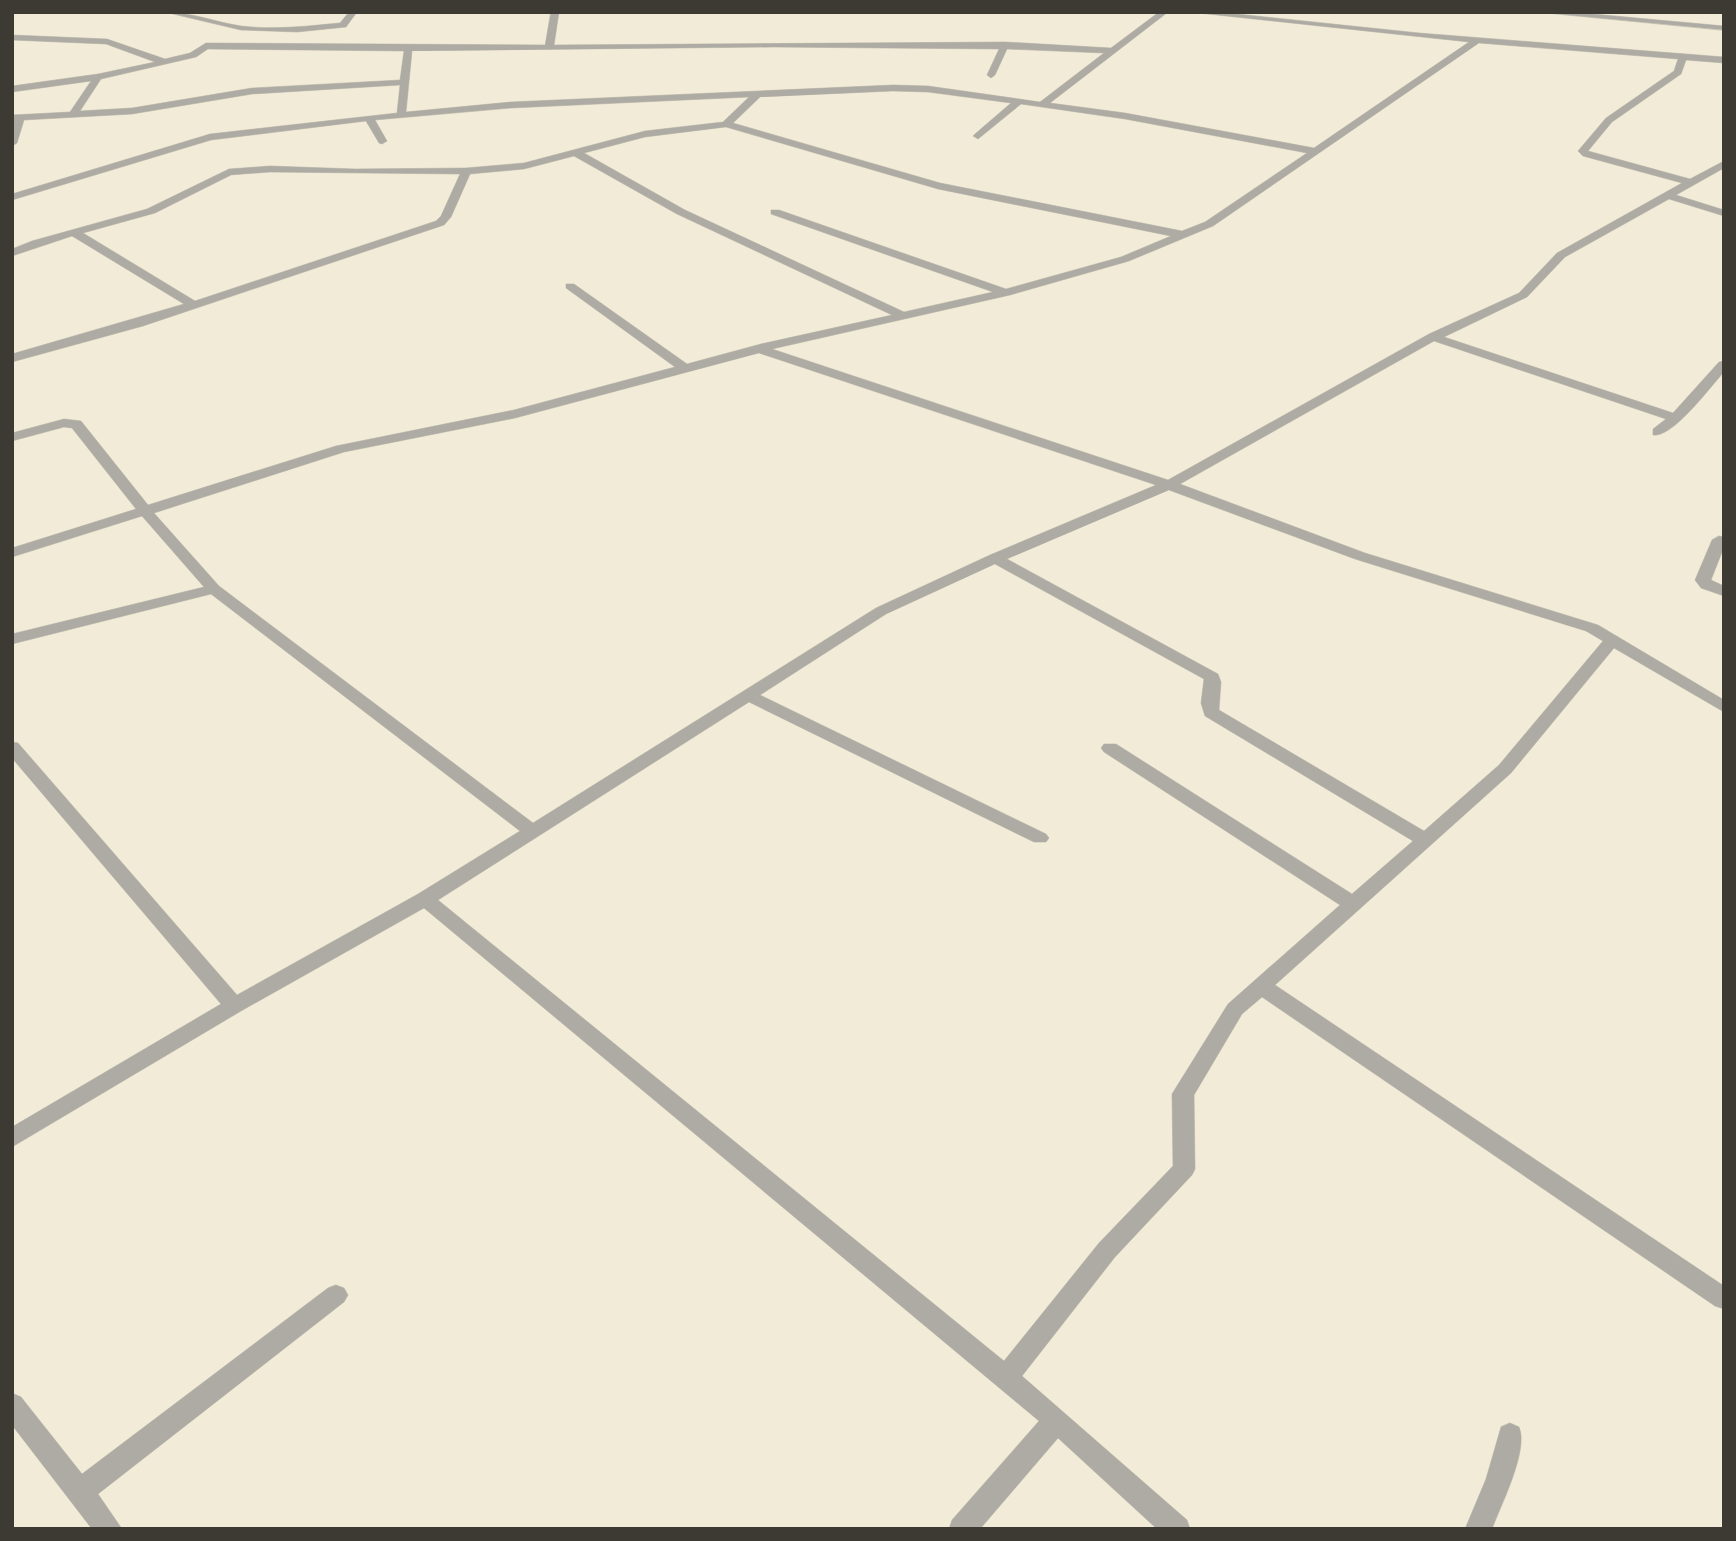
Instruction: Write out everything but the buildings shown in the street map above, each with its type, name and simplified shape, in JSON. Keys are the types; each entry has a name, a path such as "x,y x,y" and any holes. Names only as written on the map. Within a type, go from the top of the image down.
{"street":[{"path":"169,12 241,28 297,30 343,25 353,12"},
{"path":"549,47 555,12"},
{"path":"1040,106 1164,12"},
{"path":"1193,12 1477,41 1724,60"},
{"path":"1540,12 1724,28"},
{"path":"12,89 98,77 193,55 241,28"},
{"path":"12,37 107,43 165,62"},
{"path":"21,45 29,39"},
{"path":"12,553 341,449 515,414 759,349 1006,293 1125,259 1209,224 1477,41"},
{"path":"206,46 408,49 1005,45 1114,51"},
{"path":"991,75 1005,45"},
{"path":"408,49 404,82 405,115 415,127"},
{"path":"1683,57 1678,72 1609,120 1583,151 1693,183"},
{"path":"74,113 98,77"},
{"path":"12,143 16,117 145,109 253,90 404,82"},
{"path":"12,197 210,137 511,105 758,94 928,89 1191,127 1314,151"},
{"path":"726,124 758,94"},
{"path":"978,136 1017,103"},
{"path":"369,118 382,141"},
{"path":"12,253 73,232 151,211 229,172 270,169 355,172 466,171 524,166 645,134 726,124 938,187 1183,235"},
{"path":"575,152 681,212 903,316"},
{"path":"12,1138 234,1006 425,899 881,611 995,558 1170,485 1433,337 1523,295 1561,255 1724,164"},
{"path":"12,358 194,305 440,223 446,217 466,171"},
{"path":"1669,196 1724,213"},
{"path":"775,212 1006,293"},
{"path":"73,232 194,305"},
{"path":"570,286 684,368"},
{"path":"1433,337 1676,418"},
{"path":"759,349 1170,485 1360,556 1592,628 1724,707"},
{"path":"1658,432 1676,418 1723,365"},
{"path":"12,437 64,423 76,424 145,511 214,589 532,831"},
{"path":"1719,540 1703,580 1706,585 1724,591"},
{"path":"995,558 1212,677 1214,690 1208,702 1211,712 1425,840"},
{"path":"12,639 214,589"},
{"path":"1006,1378 1107,1250 1184,1169 1183,1094 1235,1009 1505,769 1612,640"},
{"path":"748,695 1040,838"},
{"path":"12,747 234,1006"},
{"path":"1110,748 1353,904"},
{"path":"425,899 1057,1420 1177,1529"},
{"path":"1261,986 1724,1299"},
{"path":"80,1492 336,1295"},
{"path":"12,1405 109,1529"},
{"path":"962,1529 1057,1420"},
{"path":"1478,1529 1499,1479 1510,1435"}]}
